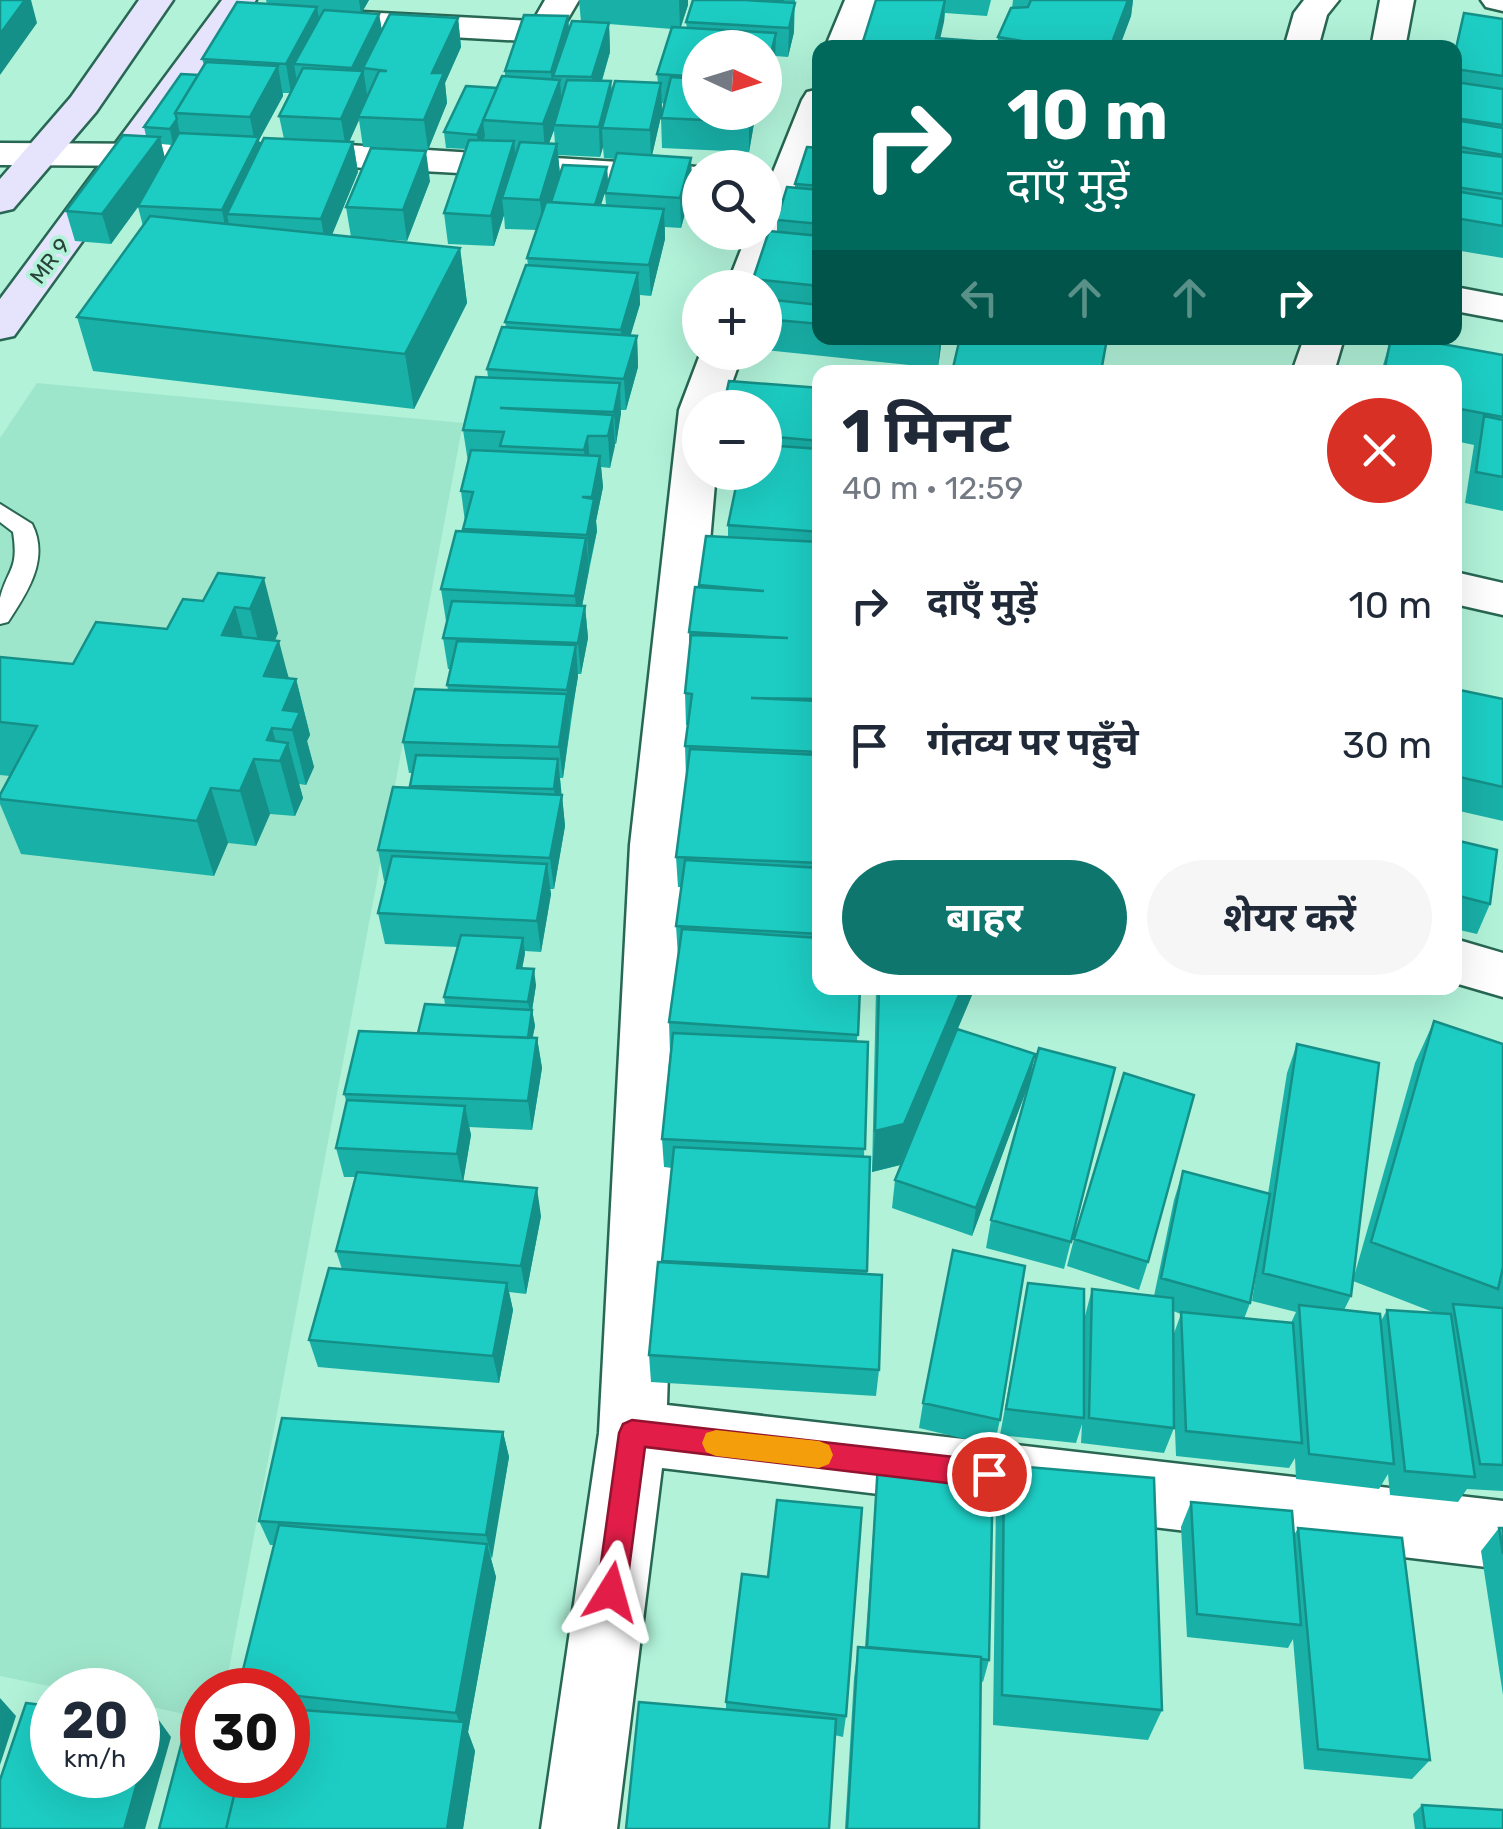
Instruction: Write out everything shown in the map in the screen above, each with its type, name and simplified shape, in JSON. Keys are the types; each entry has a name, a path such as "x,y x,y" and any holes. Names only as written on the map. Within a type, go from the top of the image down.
{"main road":[{"path":"0,201 46,155 119,59 154,0"},
{"name":"MR 9","path":"0,327 234,8"}],"street":[{"path":"234,8 544,32 562,0"},
{"path":"845,40 862,0"},
{"path":"1303,40 1311,12 1322,0"},
{"path":"1390,40 1398,0"},
{"path":"782,170 812,115"},
{"path":"0,154 131,152 487,162 682,174"},
{"path":"1462,300 1503,308"},
{"path":"579,1829 632,1433 656,845 692,490"},
{"path":"1462,590 1503,599"},
{"path":"1462,963 1503,975"},
{"path":"632,1433 1503,1534"}],"lane":[{"path":"0,511 24,529 29,556 22,582 0,616"}],"shaded area":[{"path":"37,383 463,423 229,1668 180,1668 180,1713 160,1709 160,1668 30,1668 30,1682 0,1676 0,438"}],"building":[{"path":"0,0 25,0 0,34"},
{"path":"693,0 795,3 789,28 686,22"},
{"path":"876,0 945,0 936,38 961,40 864,40"},
{"path":"1031,0 1128,0 1113,40 998,37 1011,8 1028,7"},
{"path":"237,2 317,7 286,64 202,59"},
{"path":"324,10 379,14 352,68 294,64"},
{"path":"1464,13 1503,19 1503,76 1462,70 1462,40 1458,40"},
{"path":"390,14 458,18 432,73 444,73 424,120 358,117 379,71 387,71 363,68"},
{"path":"524,15 568,16 551,72 505,71"},
{"path":"572,21 609,23 592,77 553,76"},
{"path":"672,27 724,30 682,30 682,76 657,74"},
{"path":"206,62 278,66 250,117 175,113"},
{"path":"303,68 363,71 341,119 279,116"},
{"path":"181,74 198,75 175,113 177,119 170,129 144,127"},
{"path":"502,76 560,80 543,124 483,120"},
{"path":"671,77 682,78 682,119 661,118"},
{"path":"567,80 611,81 599,127 554,125"},
{"path":"615,81 661,83 650,130 602,128"},
{"path":"1462,83 1503,89 1503,125 1462,119"},
{"path":"466,86 497,88 477,135 444,132"},
{"path":"1462,121 1503,128 1503,155 1462,147"},
{"path":"179,133 259,137 222,210 138,206"},
{"path":"123,135 160,137 102,214 66,211"},
{"path":"264,138 353,142 321,219 227,214"},
{"path":"469,140 514,141 491,216 444,213"},
{"path":"520,142 557,144 540,200 502,198"},
{"path":"807,147 812,147 812,185 795,184"},
{"path":"371,148 426,151 403,210 346,207"},
{"path":"1462,152 1503,157 1503,194 1462,188"},
{"path":"617,153 682,157 680,198 605,193"},
{"path":"563,165 607,167 595,205 551,202"},
{"path":"787,187 812,189 812,223 782,220"},
{"path":"1462,192 1503,199 1503,226 1462,219"},
{"path":"546,202 664,209 649,265 527,258"},
{"path":"150,216 460,248 405,354 77,317"},
{"path":"782,232 812,235 812,285 782,282 782,270 756,270 763,250 782,250"},
{"path":"526,265 638,273 621,330 505,322"},
{"path":"782,301 812,304 812,323 782,321"},
{"path":"502,327 637,336 624,379 487,369"},
{"path":"958,345 1106,345 1102,365 954,365"},
{"path":"1390,345 1448,345 1503,355 1503,417 1462,409 1462,365 1385,365"},
{"path":"476,377 620,383 614,412 500,408 613,415 608,436 588,436 584,450 500,446 504,432 463,430"},
{"path":"729,381 812,387 812,440 782,438 782,390 727,390"},
{"path":"1484,416 1503,420 1503,477 1476,472"},
{"path":"782,446 812,448 812,531 728,525 735,490 782,490"},
{"path":"471,450 600,456 592,497 582,497 594,499 587,535 463,529 473,492 461,491"},
{"path":"456,531 586,538 575,596 441,589"},
{"path":"706,536 812,542 812,699 751,698 812,701 812,752 685,746 692,694 685,693 691,635 788,638 689,632 695,587 764,591 699,585"},
{"path":"218,573 264,578 250,609 235,607 222,635 279,641 264,676 296,679 283,710 300,712 292,730 272,728 267,740 288,743 280,761 254,759 240,791 211,788 197,821 0,799 37,726 0,722 0,657 73,664 96,622 167,629 183,599 203,601"},
{"path":"452,601 585,606 578,643 443,638"},
{"path":"457,641 576,645 567,690 447,685"},
{"path":"415,689 567,694 559,747 403,742"},
{"path":"1462,690 1503,699 1503,787 1462,778"},
{"path":"690,749 812,755 812,863 676,857"},
{"path":"416,755 558,759 554,789 410,786"},
{"path":"393,787 562,795 550,858 378,850"},
{"path":"1462,842 1497,850 1490,904 1462,897"},
{"path":"392,856 547,864 537,921 378,913"},
{"path":"685,860 812,868 812,934 676,926"},
{"path":"682,929 812,937 812,995 860,995 858,1035 669,1022"},
{"path":"461,935 523,938 517,968 534,969 528,1002 444,997"},
{"path":"879,995 959,995 904,1124 875,1131"},
{"path":"425,1004 532,1010 528,1038 418,1033"},
{"path":"1434,1021 1503,1044 1503,1267 1498,1289 1371,1242"},
{"path":"957,1029 1035,1054 976,1208 895,1180"},
{"path":"359,1031 537,1038 528,1101 344,1094"},
{"path":"673,1033 868,1042 865,1149 662,1139"},
{"path":"1297,1044 1379,1063 1351,1296 1263,1273"},
{"path":"1039,1048 1115,1068 1071,1242 991,1220"},
{"path":"1124,1073 1194,1095 1148,1262 1074,1239"},
{"path":"347,1100 465,1106 457,1154 336,1148"},
{"path":"674,1147 870,1157 867,1271 662,1261"},
{"path":"1183,1171 1270,1194 1250,1303 1161,1278"},
{"path":"357,1172 537,1188 521,1266 336,1251"},
{"path":"953,1250 1025,1266 1000,1420 923,1403"},
{"path":"658,1262 882,1275 879,1370 649,1355"},
{"path":"329,1268 507,1283 493,1356 309,1340"},
{"path":"1028,1283 1084,1289 1084,1418 1006,1409"},
{"path":"1092,1289 1173,1298 1174,1428 1089,1418"},
{"path":"1453,1304 1503,1308 1503,1465 1480,1464"},
{"path":"1299,1305 1380,1314 1394,1464 1309,1454"},
{"path":"1387,1310 1451,1314 1475,1477 1405,1471"},
{"path":"1181,1312 1293,1323 1302,1443 1186,1431"},
{"path":"282,1418 503,1432 486,1535 259,1521"},
{"path":"878,1463 993,1473 989,1660 867,1647"},
{"path":"1004,1465 1154,1478 1162,1710 1002,1695"},
{"path":"777,1500 862,1508 846,1716 726,1702 742,1574 768,1577"},
{"path":"1191,1502 1292,1511 1301,1625 1197,1614"},
{"path":"279,1525 487,1544 456,1713 310,1697 310,1668 243,1668"},
{"path":"1298,1528 1402,1538 1430,1760 1318,1749"},
{"path":"858,1647 981,1657 979,1829 847,1829"},
{"path":"639,1702 836,1719 829,1829 626,1829"},
{"path":"26,1703 30,1703 30,1798 133,1798 124,1829 0,1829 0,1780"},
{"path":"310,1711 464,1722 447,1829 226,1829 233,1798 310,1798"},
{"path":"180,1749 180,1798 233,1798 226,1829 159,1829"},
{"path":"1422,1805 1503,1810 1503,1829 1425,1829"}],"slow traffic":[{"path":"716,1443 819,1455"}],"route":[{"path":"611,1592 632,1433 989,1474"}]}
